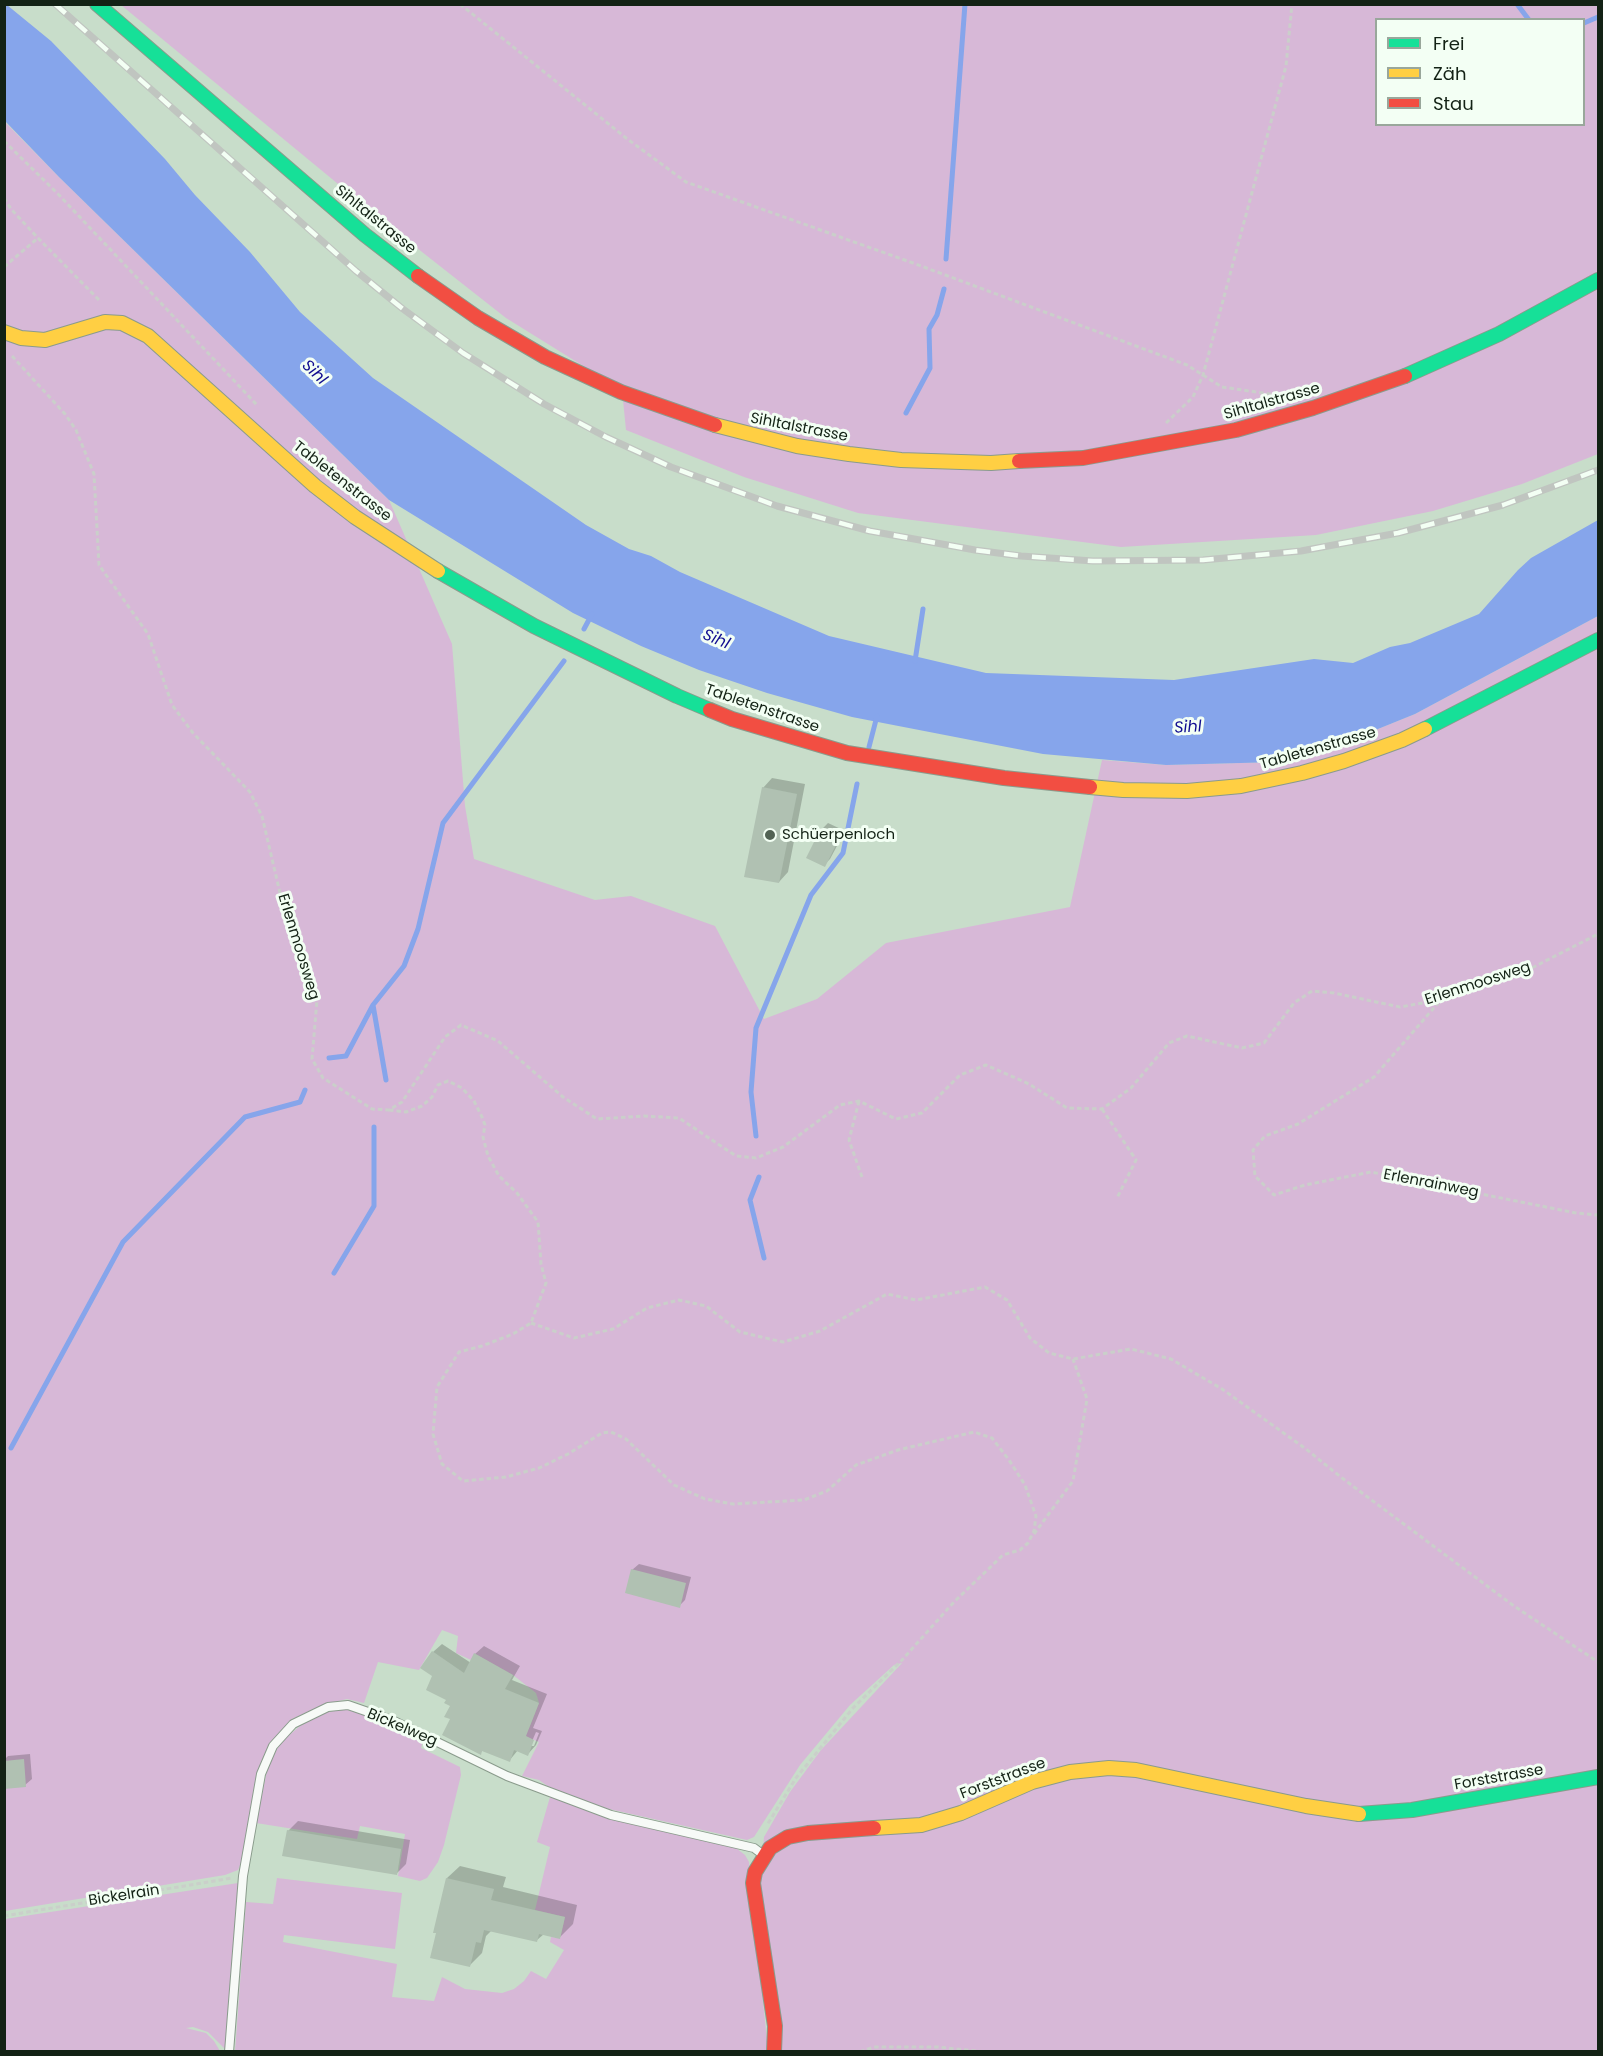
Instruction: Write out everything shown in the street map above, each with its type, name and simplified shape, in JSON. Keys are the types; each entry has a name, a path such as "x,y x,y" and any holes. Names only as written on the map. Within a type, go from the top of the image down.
{"street":[{"name":"Sihltalstrasse","path":"97,4 365,235 438,291 478,318 562,365 638,399 724,428 797,446 901,460 991,463 1083,458 1190,440 1302,412 1395,380 1499,334 1599,280"},
{"path":"4,332 21,338 45,340 96,324 111,322"},
{"name":"Tabletenstrasse","path":"111,322 122,323 148,336 307,478 355,517 462,586 534,626 677,696 742,722 847,753 1004,778 1123,790 1187,791 1241,786 1313,770 1402,740 1599,640"},
{"name":"Forststrasse","path":"764,1855 770,1848 788,1837 808,1833 921,1825 961,1813 1032,1782 1070,1772 1109,1768 1136,1770 1306,1806 1356,1814 1412,1810 1599,1777"},
{"path":"764,1855 755,1872 753,1883 775,2026 774,2052"}],"lane":[{"name":"Bickelweg","path":"229,2052 243,1876 261,1774 273,1746 293,1724 328,1707 348,1705 394,1721 507,1776 611,1815 754,1848 764,1855"}],"path":[{"path":"460,4 626,138 686,182 1187,365 1218,385 1231,390 1268,394"},
{"path":"1170,419 1193,397 1203,375 1286,66 1292,4"},
{"path":"4,141 59,195 258,406"},
{"path":"4,198 38,238 100,301 111,322"},
{"path":"4,267 38,238"},
{"name":"Erlenmoosweg","path":"10,354 65,414 76,430 94,474 99,565 148,634 172,705 193,733 250,792 262,816 280,893 304,972 317,1000 312,1059 323,1078 372,1109 389,1110"},
{"path":"302,445 347,483"},
{"name":"Erlenmoosweg","path":"1102,1109 1131,1088 1169,1043 1187,1036 1242,1048 1264,1043 1294,1003 1312,991 1334,993 1400,1007 1440,1000 1524,972 1599,934"},
{"name":"Erlenrainweg","path":"1440,1000 1374,1077 1298,1124 1265,1136 1253,1150 1255,1176 1274,1195 1305,1185 1371,1172 1576,1213 1599,1215"},
{"path":"389,1110 402,1102 445,1037 461,1025 498,1041 563,1097 597,1119 644,1116 679,1118 736,1156 756,1158 783,1147 840,1106 859,1101 896,1119 922,1113 960,1075 986,1065 1029,1084 1067,1108 1102,1109 1136,1160 1117,1197"},
{"path":"389,1110 406,1112 422,1106 432,1097 438,1085 448,1081 462,1088 474,1101 486,1125 483,1137 488,1156 499,1176 517,1193 538,1222 546,1283 531,1323 513,1334 459,1352 437,1387 433,1434 442,1464 463,1481 506,1477 539,1468 568,1454 602,1433 611,1432 627,1439 674,1485 705,1499 733,1504 804,1500 827,1491 856,1465 898,1450 974,1432 992,1438 1025,1485 1036,1516 1034,1531 1028,1543"},
{"path":"859,1101 849,1140 862,1177"},
{"path":"531,1323 574,1338 613,1329 646,1308 679,1300 706,1306 740,1332 783,1342 820,1331 887,1294 916,1300 985,1287 1006,1300 1030,1338 1049,1353 1073,1359 1131,1350 1171,1359 1212,1383 1306,1449 1514,1606 1599,1662"},
{"path":"766,1826 796,1778 853,1708 902,1660 954,1602 1003,1555 1020,1550 1028,1543 1073,1481 1087,1399 1073,1359"},
{"name":"Bickelrain","path":"4,1916 243,1876"},
{"path":"860,2052 874,2047 938,2047 986,2052"}],"shaded area":[{"path":"121,5 1598,5 1598,454 1522,484 1433,511 1316,535 1121,547 858,513 744,477 626,430 622,390 506,318 389,226"},
{"path":"4,121 389,500 452,644 465,806 474,859 595,900 631,896 715,926 764,1019 817,999 886,943 1070,907 1102,760 1166,765 1278,762 1331,748 1415,714 1598,616 1598,2051 777,2051 760,1884 764,1837 790,1792 821,1750 902,1663 894,1665 850,1705 800,1765 754,1837 747,1840 600,1807 549,1787 539,1780 522,1776 539,1742 522,1735 529,1728 539,1703 536,1693 513,1675 475,1654 471,1660 456,1653 458,1636 442,1630 419,1670 378,1662 364,1703 347,1699 325,1704 292,1719 271,1742 258,1771 238,1870 225,1875 5,1911"},
{"path":"344,1709 369,1716 424,1738 421,1748 460,1767 461,1775 444,1845 438,1862 427,1878 420,1881 398,1876 405,1834 360,1826 357,1839 256,1823 268,1766 280,1743 300,1726 323,1713"},
{"path":"550,1797 608,1817 736,1848 745,1855 749,1862 768,2051 235,2052 246,1902 273,1904 277,1878 402,1893 395,1949 284,1935 283,1942 397,1964 392,1997 434,2001 442,1977 465,1989 502,1993 514,1989 531,1971 546,1979 564,1950 550,1942 551,1937 560,1938 565,1917 535,1910 550,1847 537,1842"},
{"path":"238,1883 225,2049 208,2032 193,2027 186,2028 206,2033 220,2051 5,2051 5,1919"}],"water":[{"name":"Sihl","path":"4,5 7,5 51,41 165,159 195,195 250,252 300,312 373,378 586,525 629,549 651,556 680,572 829,636 986,673 1174,680 1314,659 1353,663 1390,647 1410,643 1479,614 1531,558 1598,520 1598,616 1415,714 1331,748 1278,762 1166,765 1043,754 852,717 767,693 699,670 641,646 573,613 389,500 59,177 5,121"}],"building":[{"name":"Schüerpenloch","path":"762,787 797,794 779,883 744,877"},
{"path":"821,828 840,837 825,867 806,858"},
{"path":"631,1569 686,1583 680,1608 625,1593"},
{"path":"432,1651 464,1673 474,1653 513,1675 505,1689 539,1703 526,1736 534,1740 528,1756 514,1750 510,1762 482,1751 481,1755 442,1735 450,1719 444,1717 450,1706 444,1703 446,1700 426,1690 432,1676 420,1668"},
{"path":"24,1759 26,1787 4,1789 4,1761"},
{"path":"287,1830 401,1849 397,1875 282,1856"},
{"path":"446,1878 494,1889 491,1900 565,1917 560,1939 539,1934 537,1942 484,1930 481,1943 476,1942 470,1967 430,1958 436,1933 433,1933"}],"waterway":[{"path":"946,259 965,4"},
{"path":"1517,4 1528,18"},
{"path":"1585,23 1598,17"},
{"path":"906,413 930,368 929,329 937,315 944,289"},
{"path":"915,661 923,609"},
{"path":"584,629 592,614"},
{"path":"386,1080 373,1005 404,966 418,929 443,823 564,661"},
{"path":"869,747 877,716"},
{"path":"756,1136 751,1092 756,1028 811,895 843,853 857,784"},
{"path":"329,1058 346,1056 373,1005"},
{"path":"11,1448 123,1242 245,1117 300,1102 305,1090"},
{"path":"334,1273 374,1206 374,1127"},
{"path":"759,1177 750,1200 764,1258"}],"railway":[{"path":"55,4 356,271 463,353 544,404 606,437 671,467 777,506 870,531 1021,556 1093,561 1203,560 1301,551 1398,533 1503,505 1598,470"}],"traffic: fast":[{"path":"97,4 365,235 418,276"},
{"path":"1405,376 1499,334 1598,280"},
{"path":"438,571 534,626 710,710"},
{"path":"1425,729 1598,640"},
{"path":"1359,1814 1412,1810 1598,1777"}],"traffic: slow":[{"path":"4,332 21,338 45,340 105,322 122,323 148,336 315,486 355,517 438,571"},
{"path":"715,425 797,446 849,454 901,460 991,463 1019,461"},
{"path":"1090,787 1187,791 1241,786 1344,761 1425,729"},
{"path":"874,1828 921,1825 961,1813 1032,1782 1070,1772 1109,1768 1136,1770 1306,1806 1359,1814"}],"traffic: jam":[{"path":"418,276 478,318 545,357 621,392 715,425"},
{"path":"1019,461 1083,458 1236,430 1313,408 1405,376"},
{"path":"710,710 732,719 847,753 1004,778 1090,787"},
{"path":"774,2052 775,2026 753,1883 755,1872 770,1848 788,1837 808,1833 874,1828"}],"place":[{"name":"Schüerpenloch","path":"770,835"}]}
